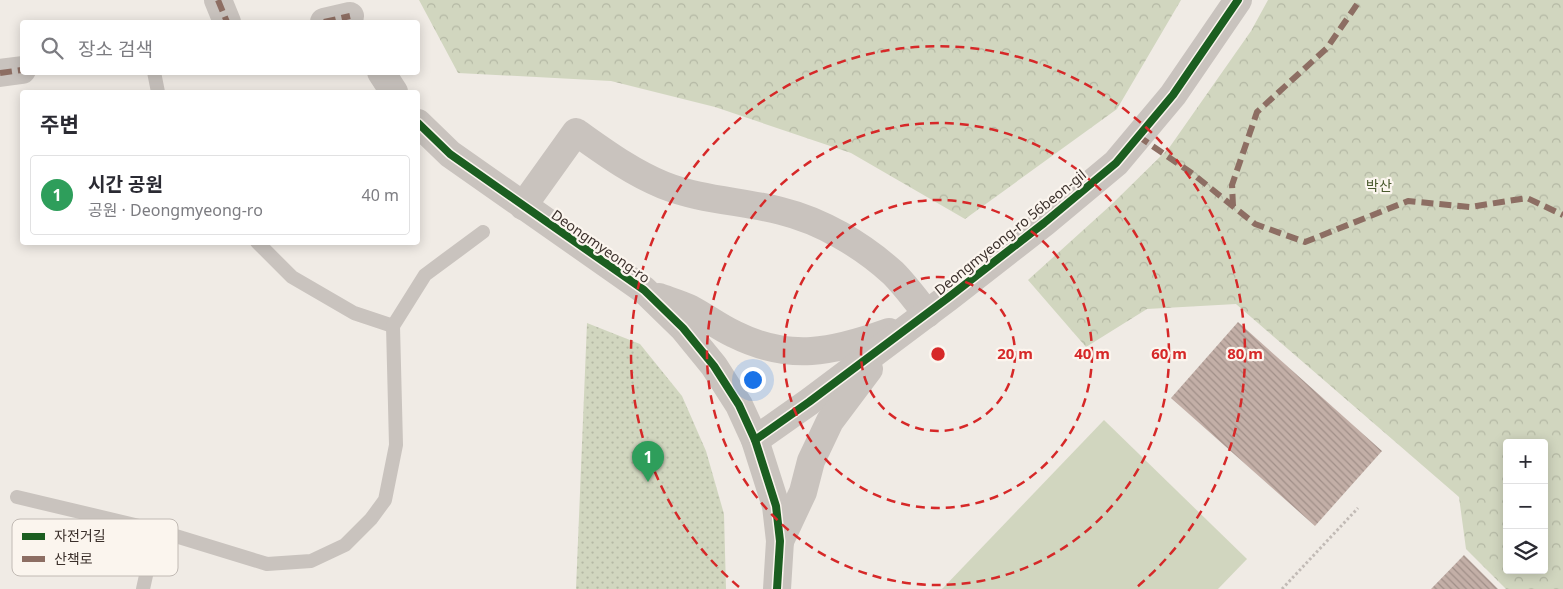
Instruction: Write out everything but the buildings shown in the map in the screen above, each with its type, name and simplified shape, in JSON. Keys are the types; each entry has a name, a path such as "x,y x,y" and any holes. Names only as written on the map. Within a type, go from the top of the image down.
{"street":[{"path":"218,0 226,20"},
{"name":"Deongmyeong-ro 56beon-gil","path":"754,440 810,402 919,319 1044,223 1116,163 1173,95 1238,0"},
{"path":"330,20 349,13"},
{"path":"0,72 20,70"},
{"path":"383,75 393,90"},
{"name":"Deongmyeong-ro","path":"420,125 450,154 644,290 684,328 714,366 739,405 754,440 776,506 780,541 777,589"},
{"path":"522,206 576,132 618,162 663,185 716,200 781,211 817,223 859,247 893,274 919,319"},
{"path":"644,290 690,309 734,334 785,351 819,352 850,346 919,319"},
{"path":"780,541 803,492 812,461 830,420 864,375 919,319"}],"lane":[{"path":"155,75 158,90"},
{"path":"178,537 267,564 311,561 345,545 371,519 385,500 396,445 393,326 425,275 482,232"},
{"path":"260,245 292,277 354,313 393,326"},
{"path":"17,497 110,519"},
{"path":"143,589 146,576"}],"path":[{"path":"1282,589 1358,508"}],"green space":[{"path":"419,0 1181,0 1117,109 965,219 851,153 715,107 611,81 458,73"},
{"name":"박산","path":"1268,0 1563,0 1563,589 1506,589 1466,549 1459,497 1236,304 1147,309 1086,347 1028,280 1112,204 1169,148 1251,31"},
{"path":"587,323 640,344 682,396 706,451 724,514 726,589 576,589"},
{"path":"1104,420 1247,559 1218,589 942,589"}],"marked path":[{"path":"218,0 226,20"},
{"path":"1233,206 1232,185 1257,112 1327,48 1360,0"},
{"path":"333,20 350,16"},
{"path":"0,73 20,70"},
{"path":"1138,136 1193,174 1255,224 1305,242 1408,201 1470,207 1527,198 1563,215"}],"cycle path":[{"path":"755,440 949,297 1044,223 1116,163 1173,95 1238,0"},
{"path":"420,125 450,154 644,290 683,328 714,366 739,405 755,440 776,506 780,541 777,589"}],"place":[{"name":"시간 공원","path":"648,482"}]}
